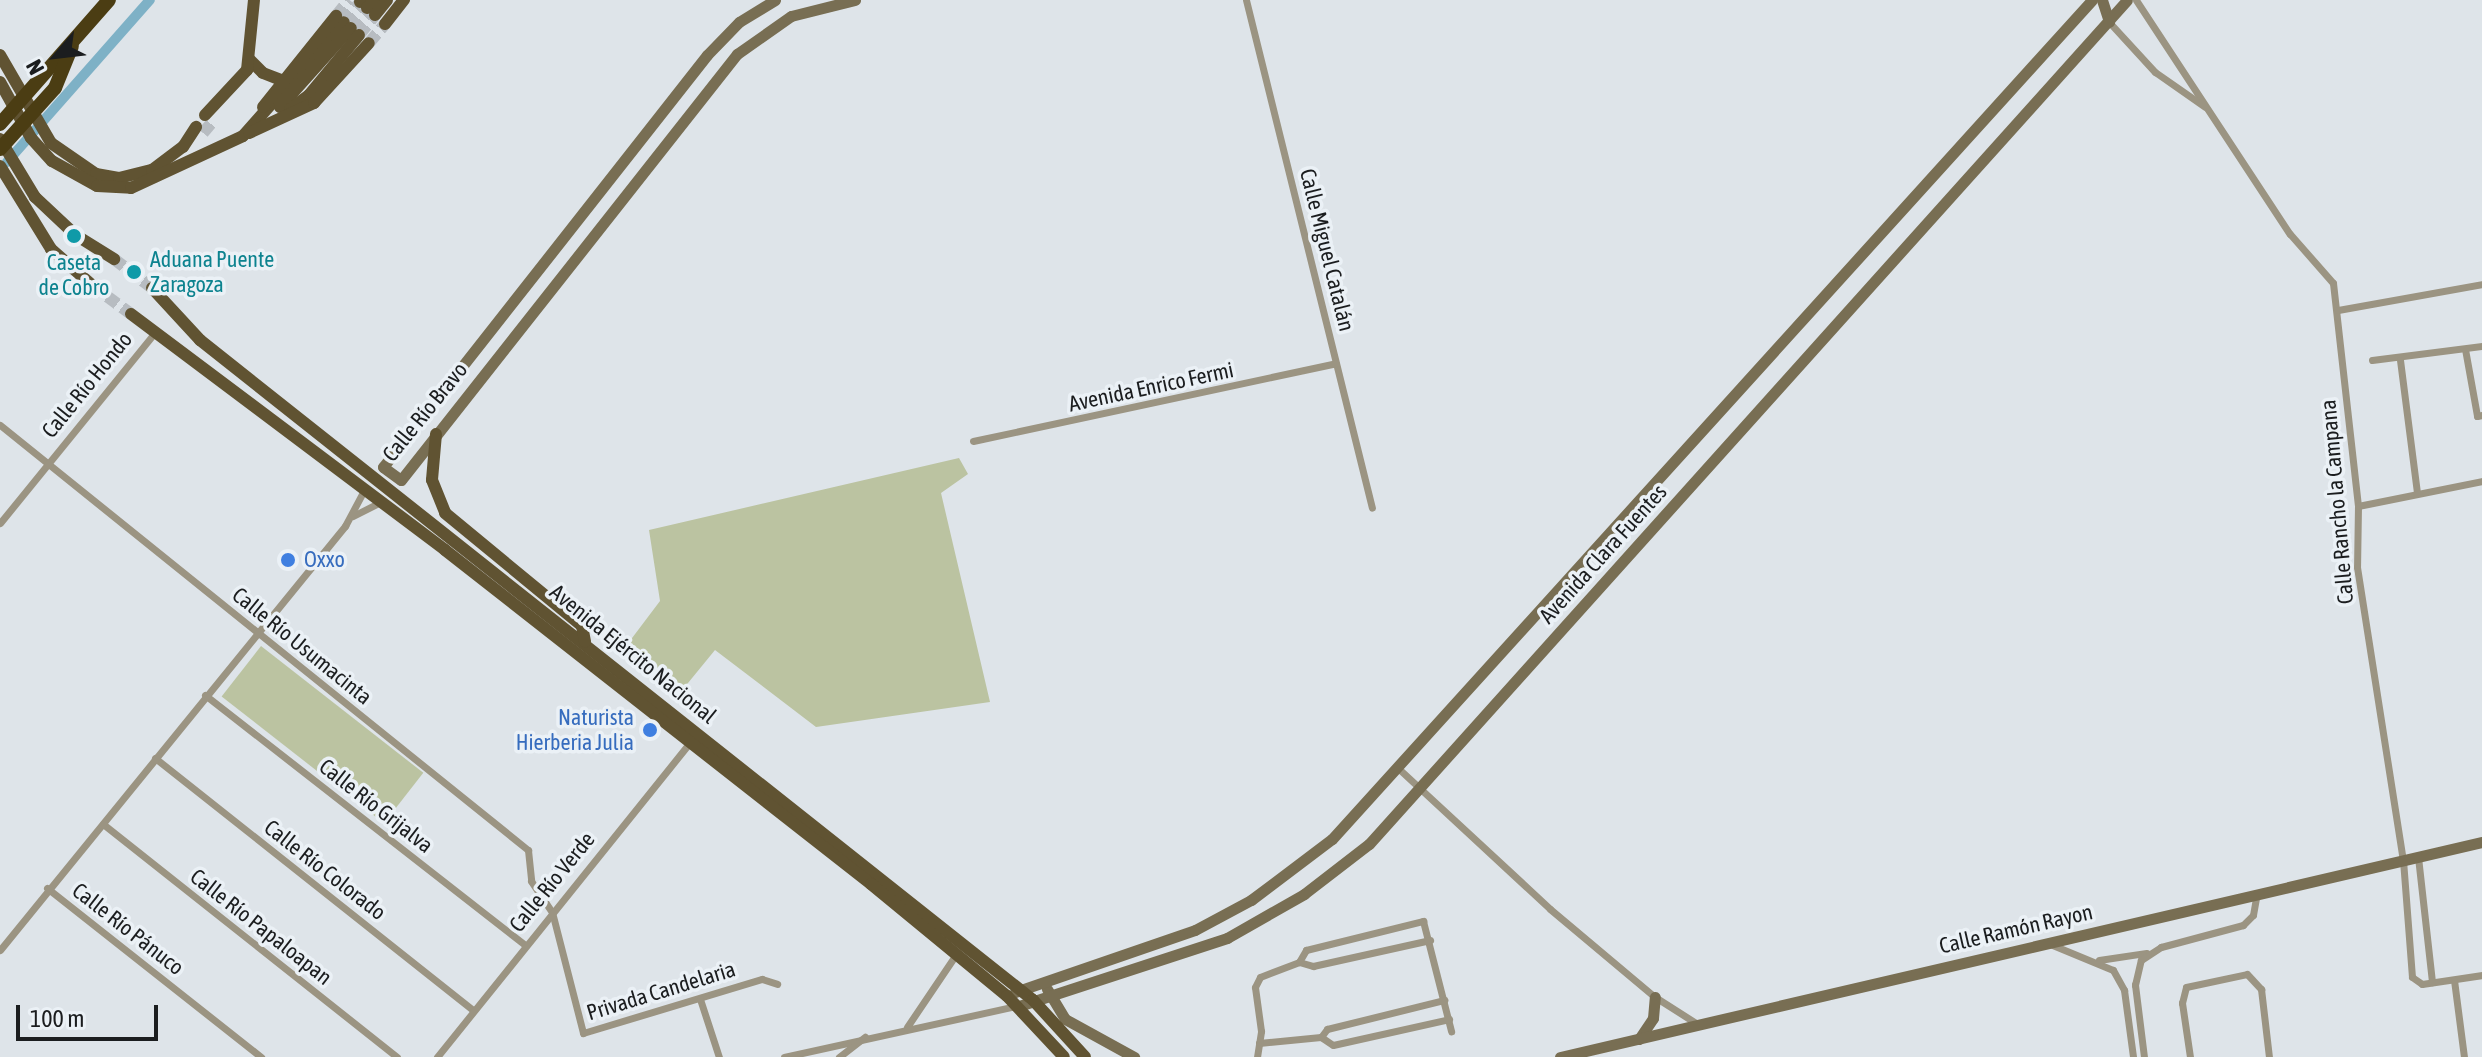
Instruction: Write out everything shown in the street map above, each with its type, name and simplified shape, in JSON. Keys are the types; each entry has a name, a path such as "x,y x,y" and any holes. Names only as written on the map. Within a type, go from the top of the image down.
{"highway":[{"path":"0,124 109,0"},
{"path":"0,149 55,88 75,40"}],"main road":[{"path":"209,118 250,60 254,0"},
{"path":"370,8 387,0"},
{"path":"370,8 404,0"},
{"path":"243,136 281,80 352,29"},
{"path":"243,136 352,29"},
{"path":"0,82 47,148 73,176 120,190 159,180 314,103 352,29"},
{"path":"0,55 47,148 85,169 119,178 152,170 183,147 199,130"},
{"path":"250,60 263,73 281,80"},
{"path":"0,139 19,173 45,209 69,229"},
{"path":"0,166 51,249 93,286"},
{"path":"82,239 114,259"},
{"name":"Avenida Ejército Nacional","path":"152,288 200,340 585,642 957,953 1014,993 1033,1000 1085,1057"},
{"name":"Avenida Ejército Nacional","path":"131,314 695,737 1014,993 1019,1006 1064,1057"},
{"path":"436,434 432,480 445,513 582,626 585,642"},
{"path":"364,491 374,490 473,554"}],"street":[{"name":"Calle Río Bravo","path":"775,0 739,22 707,55 383,467 401,480 737,54 791,16 855,0"},
{"name":"Calle Miguel Catalán","path":"1246,0 1372,508"},
{"name":"Avenida Clara Fuentes","path":"1014,993 1181,935 1251,900 1332,839 1399,769 2092,0"},
{"path":"2102,0 2109,22 2155,72 2207,108"},
{"name":"Avenida Clara Fuentes","path":"1019,1006 1188,952 1268,916 1369,844 2127,0"},
{"path":"2136,0 2207,108"},
{"name":"Calle Rancho la Campana","path":"2207,108 2290,234 2333,283 2358,506 2357,567 2403,860 2412,977 2419,983 2432,982"},
{"path":"537,274 553,289"},
{"path":"2338,310 2482,284"},
{"name":"Calle Río Hondo","path":"0,523 155,332"},
{"path":"485,338 502,351"},
{"path":"2372,360 2400,360 2482,346"},
{"path":"2465,349 2480,416"},
{"path":"2400,360 2417,493"},
{"name":"Avenida Enrico Fermi","path":"973,441 1101,418 1336,363"},
{"name":"Calle Río Usumacinta","path":"0,425 522,844 532,855 531,881 552,912"},
{"path":"2358,506 2482,481"},
{"path":"0,950 255,631 353,516 364,491"},
{"path":"353,516 379,503"},
{"name":"Calle Río Grijalva","path":"205,695 524,944"},
{"name":"Calle Río Verde","path":"437,1057 524,944 695,737"},
{"name":"Calle Río Colorado","path":"155,758 473,1010"},
{"path":"1399,769 1423,787 1550,909 1655,997 1699,1025"},
{"name":"Calle Río Papaloapan","path":"103,824 397,1057"},
{"name":"Calle Ramón Rayon","path":"1560,1057 2482,842"},
{"path":"2418,857 2432,982 2482,975"},
{"name":"Calle Río Pánuco","path":"47,888 261,1057"},
{"path":"2099,960 2148,953 2243,925 2253,915 2257,893"},
{"name":"Privada Candelaria","path":"552,912 583,1033 762,979 777,984"},
{"path":"1257,1057 1256,982 1299,962 1306,950 1422,921 1430,940 1451,1031"},
{"path":"1299,962 1313,966 1430,940"},
{"path":"2044,942 2099,960 2113,970 2124,990 2133,1057"},
{"path":"907,1027 957,953"},
{"path":"2144,1057 2135,976 2148,953"},
{"path":"2190,1057 2182,1003 2186,987 2247,974 2261,989 2269,1057"},
{"path":"2454,980 2464,1057"},
{"path":"1044,981 1050,995 1075,1026 1134,1057"},
{"path":"992,1008 1014,993"},
{"path":"1639,1039 1653,1018 1655,997"},
{"path":"700,999 719,1057"},
{"path":"1321,1037 1327,1029 1444,1000"},
{"path":"784,1057 992,1008 1019,1006"},
{"path":"1259,1043 1321,1037 1333,1045 1449,1019"},
{"path":"839,1057 866,1036"}],"green space":[{"path":"959,458 968,474 941,493 990,702 816,727 715,650 679,694 623,650 660,601 649,530"},
{"path":"261,646 423,773 384,823 222,696"}],"waterway":[{"path":"7,162 150,0"}],"tunnel":[{"path":"336,16 349,0"},
{"path":"344,22 360,2"},
{"path":"351,28 367,8"},
{"path":"359,35 375,15"},
{"path":"369,43 385,24"},
{"path":"203,133 213,121"},
{"path":"114,259 152,288"},
{"path":"93,286 131,314"}],"place":[{"name":"Caseta de Cobro","path":"74,236"},
{"name":"Aduana Puente Zaragoza","path":"134,272"},
{"name":"Oxxo","path":"288,560"},
{"name":"Naturista Hierberia Julia","path":"650,730"}]}
